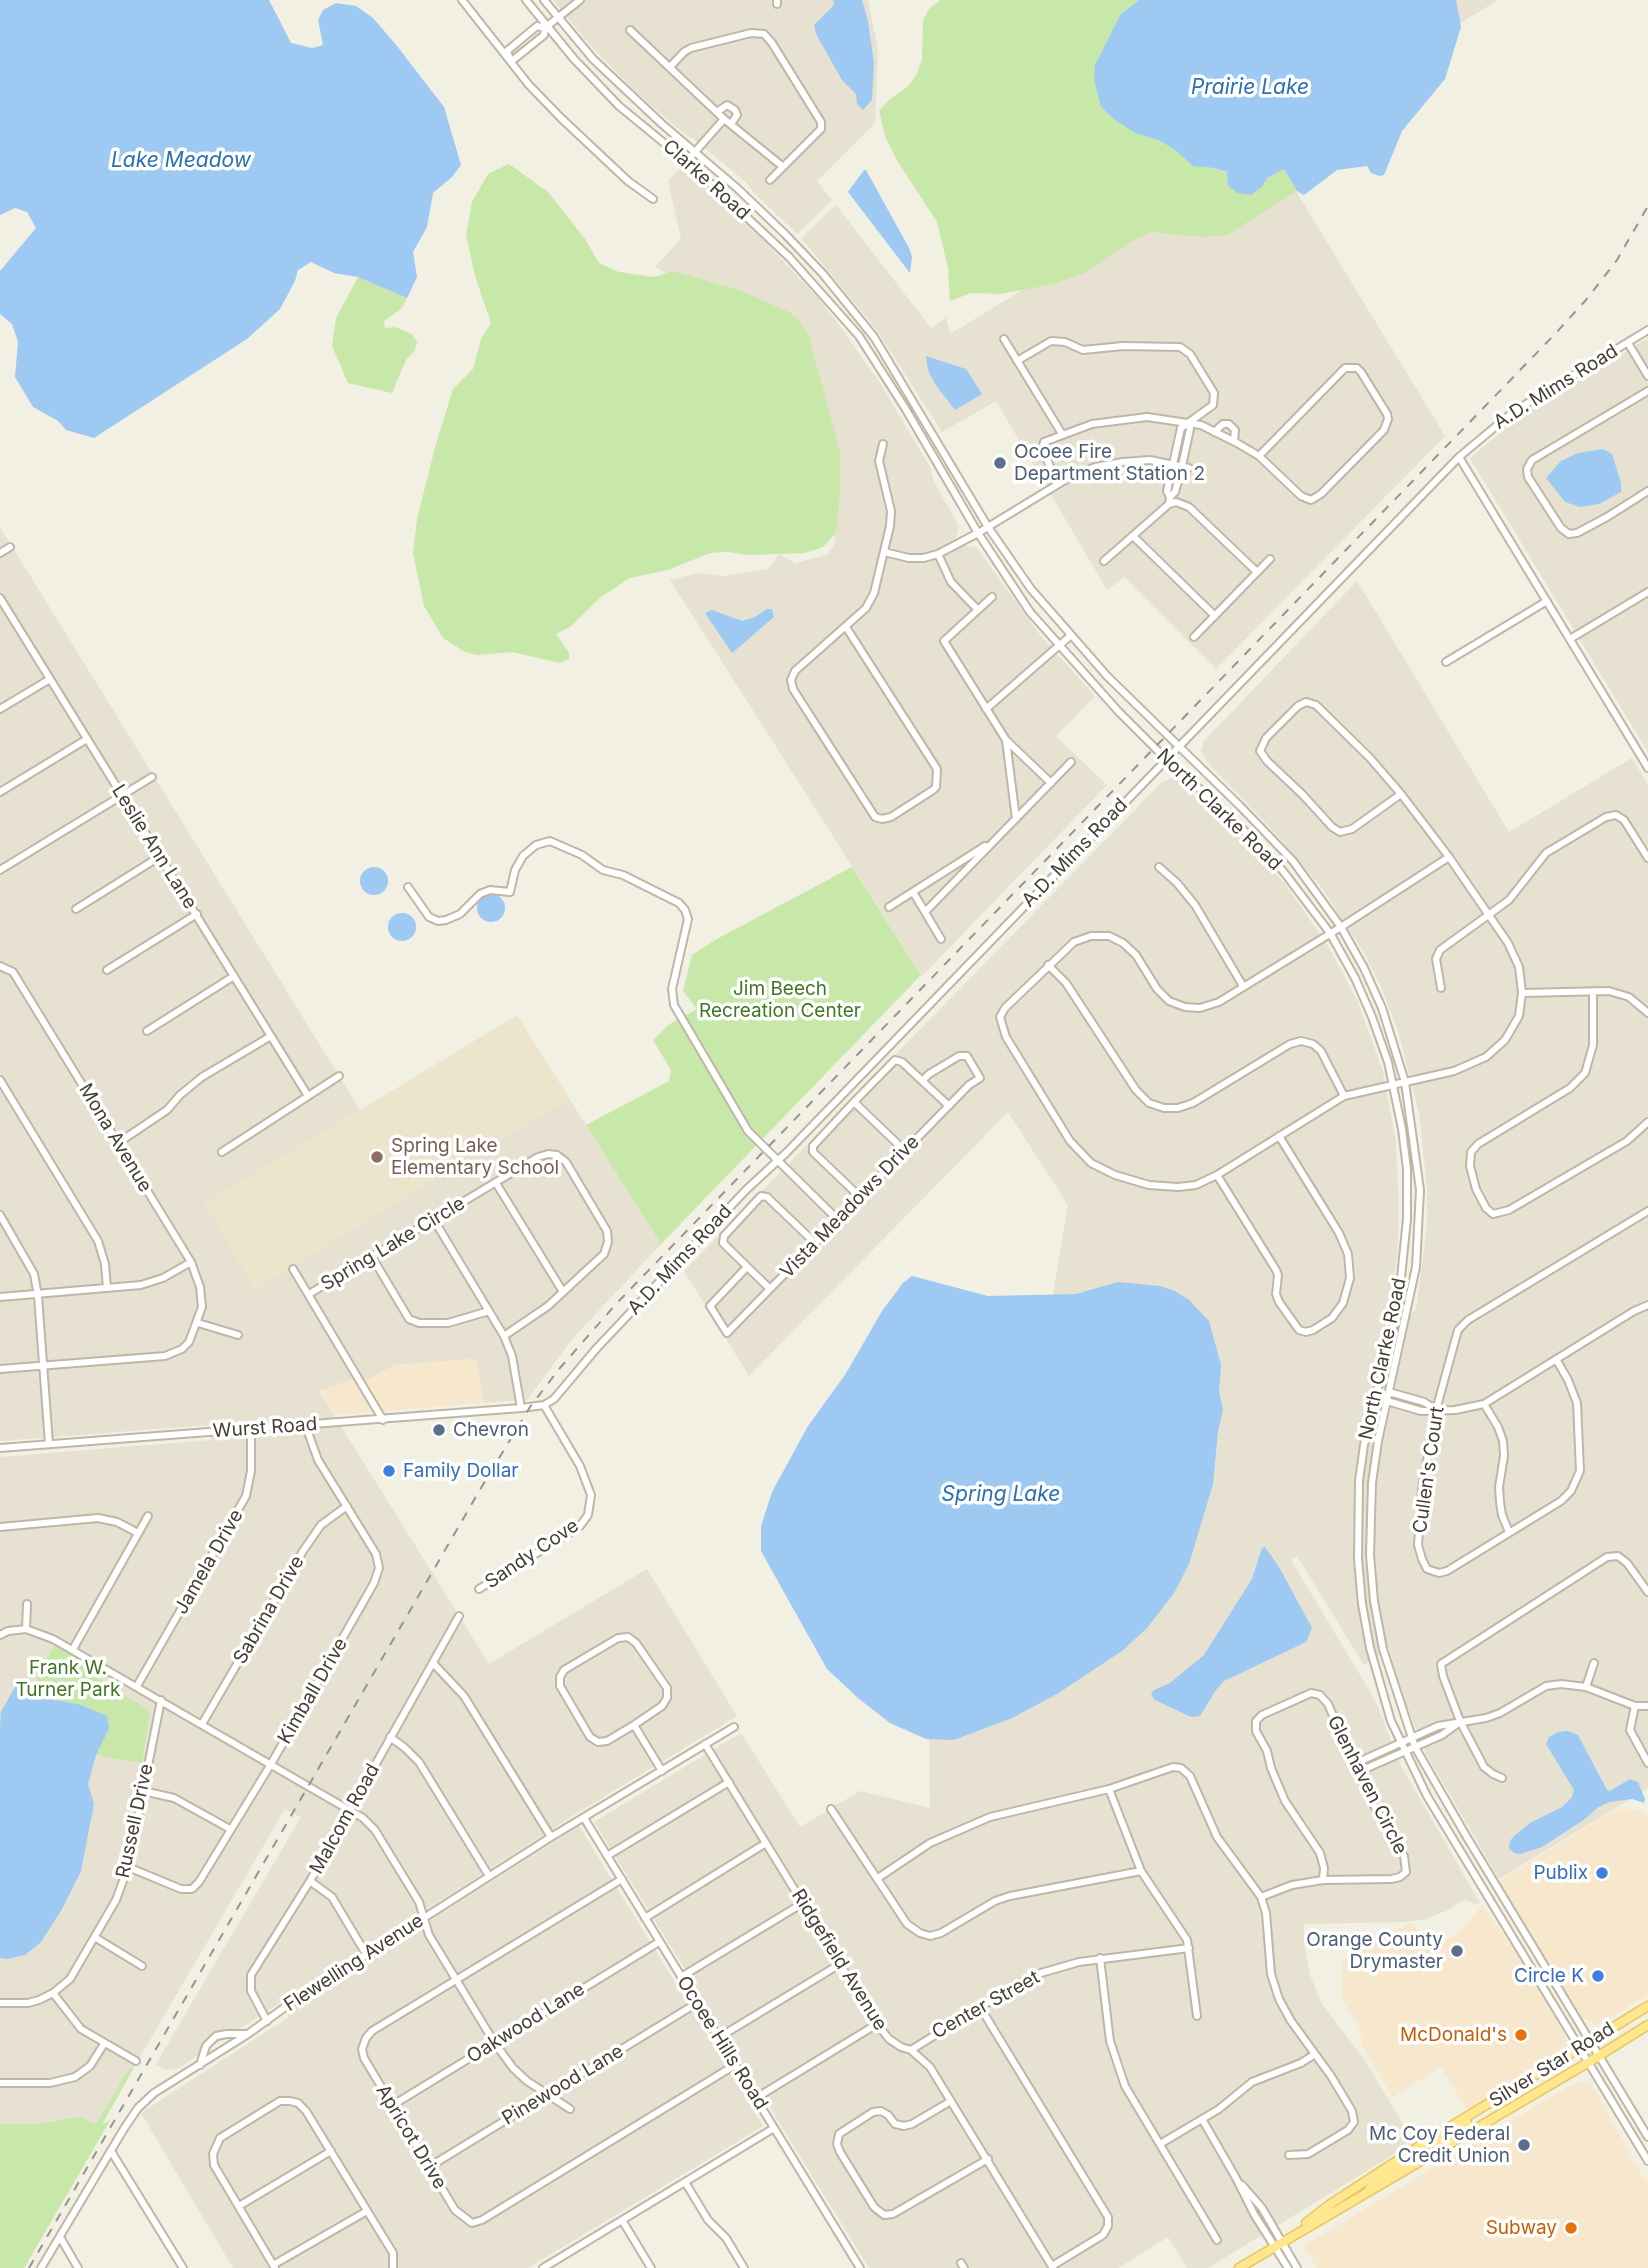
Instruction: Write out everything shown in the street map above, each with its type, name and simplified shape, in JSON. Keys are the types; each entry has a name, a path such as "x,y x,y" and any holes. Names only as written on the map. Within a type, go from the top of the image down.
{"main road":[{"name":"Silver Star Road","path":"1278,2244 1329,2205 1427,2141 1648,2006"},
{"name":"Silver Star Road","path":"1239,2268 1648,2025"},
{"path":"1436,2153 1440,2140 1483,2112 1493,2101"},
{"path":"1363,2195 1378,2180 1420,2154 1427,2141"}],"street":[{"path":"462,0 529,85 589,147 653,199"},
{"name":"Clarke Road","path":"526,0 546,27 619,106 687,161 789,257 859,336 879,366"},
{"name":"Clarke Road","path":"544,0 593,59 785,234 823,274 890,361"},
{"path":"508,58 513,60 527,49 544,35 546,27 580,0"},
{"path":"508,58 507,51 537,26 546,27"},
{"path":"630,30 724,119 782,166"},
{"path":"670,67 691,48 751,33 764,34 772,43 821,122 821,129 770,180"},
{"path":"521,41 527,49"},
{"path":"717,112 727,105 731,106 737,115 732,124"},
{"path":"687,161 724,119"},
{"name":"A.D. Mims Road","path":"544,1405 562,1392 648,1294 1459,457 1513,412 1648,330"},
{"path":"1004,340 1062,434"},
{"path":"1017,361 1051,341 1065,342 1083,350 1133,346 1180,347 1190,354 1215,396 1215,402 1210,409 1181,429 1167,491 1170,501"},
{"path":"1628,342 1648,376"},
{"name":"North Clarke Road","path":"890,361 988,527 1031,589 1107,676 1293,861 1341,927 1382,1008 1405,1082 1420,1190 1419,1231 1410,1299 1372,1483 1370,1555 1374,1601 1383,1649 1415,1747 1648,2137"},
{"name":"North Clarke Road","path":"879,366 1012,586 1059,646 1118,711 1259,844 1309,903 1330,933 1355,978 1372,1017 1393,1084 1407,1169 1407,1219 1398,1306 1364,1445 1359,1481 1358,1559 1370,1648 1384,1700 1400,1743 1427,1796 1648,2161"},
{"path":"1058,484 1041,445 1062,434 1092,424 1126,418 1156,418 1201,425 1234,441 1259,456 1305,499 1316,498 1384,430 1387,414 1357,368 1345,368 1259,456"},
{"path":"1648,391 1532,460 1527,469 1528,477 1561,528 1570,534 1607,517 1648,491"},
{"path":"1104,561 1170,501 1186,467 1189,423"},
{"path":"1214,432 1223,424 1229,424 1235,430 1234,441"},
{"path":"846,627 936,769 936,787 933,790 891,817 882,819 875,817 793,688 791,680 795,671 866,608 874,593 891,511 879,461 883,444"},
{"path":"1459,457 1648,768"},
{"path":"884,552 909,558 938,554 1087,470 1113,463 1150,460 1186,467"},
{"path":"1169,483 1177,484"},
{"path":"1170,501 1189,507 1256,572"},
{"path":"1133,536 1215,616"},
{"path":"0,553 10,547"},
{"path":"938,554 951,582 978,610"},
{"path":"1194,637 1270,559"},
{"path":"1570,639 1648,592"},
{"path":"992,597 944,642 1006,740 1051,783"},
{"name":"Leslie Ann Lane","path":"0,598 308,1096"},
{"path":"1446,662 1547,601"},
{"path":"986,709 1070,636"},
{"path":"0,709 50,679"},
{"path":"1401,794 1352,829 1340,832 1332,827 1260,751 1266,738 1298,706 1306,702 1316,705 1370,758 1401,794 1448,858 1508,943 1519,967 1522,993 1519,1016 1505,1040 1486,1057 1454,1071 1344,1096 1217,1175 1196,1185 1149,1185 1115,1175 1091,1163 1070,1141 1006,1037 1000,1017 1005,1008 1074,942 1091,936 1109,936 1124,943 1136,955 1157,989 1169,1001 1185,1007 1200,1008 1219,1002 1448,858"},
{"path":"0,792 88,739"},
{"path":"1006,740 1016,819"},
{"path":"925,912 1071,762"},
{"path":"0,870 152,778"},
{"path":"1441,988 1436,959 1440,950 1509,900 1546,853 1606,817 1616,815 1624,820 1648,858"},
{"path":"889,907 996,839"},
{"path":"408,887 429,917 438,921 446,920 460,914 480,894 489,890 510,892 515,870 523,856 536,845 551,841 582,855 603,870 623,874 679,903 688,919 672,989 674,1005 748,1131 838,1220"},
{"path":"76,909 159,857"},
{"path":"1160,867 1195,905 1244,986"},
{"path":"913,892 941,939"},
{"path":"107,970 197,914"},
{"path":"1048,965 1066,983 1136,1090 1149,1103 1164,1108 1178,1108 1193,1102 1290,1044 1301,1041 1313,1044 1321,1051 1344,1096"},
{"name":"Mona Avenue","path":"0,966 13,972 191,1262 201,1287 202,1307 198,1323"},
{"path":"147,1031 234,976"},
{"path":"1593,991 1593,1045 1585,1073 1570,1088 1478,1144 1471,1152 1476,1189 1486,1208 1493,1214 1509,1210 1627,1141 1648,1122"},
{"path":"1522,993 1609,991 1629,997 1648,1013"},
{"path":"118,1143 167,1110 202,1077 271,1036"},
{"name":"Vista Meadows Drive","path":"747,1267 710,1306 727,1332 949,1105 980,1078 967,1056 959,1056 929,1073 923,1080"},
{"path":"860,1197 813,1152 813,1146 854,1102 895,1060 902,1062 949,1105"},
{"path":"222,1152 339,1076"},
{"path":"0,1080 98,1241 105,1264 107,1288"},
{"path":"854,1102 905,1151"},
{"path":"1217,1175 1276,1270 1276,1294 1294,1325 1306,1332 1321,1325 1332,1318 1343,1303 1350,1278 1348,1254 1339,1233 1279,1136"},
{"name":"Spring Lake Circle","path":"309,1294 496,1183 548,1154 557,1155 566,1161 607,1231 608,1242 604,1254 564,1292 504,1336"},
{"path":"496,1183 564,1292"},
{"path":"770,1289 723,1243 724,1236 761,1196 767,1197 815,1243"},
{"name":"Cullen's Court","path":"1556,1359 1577,1403 1578,1478 1571,1491 1561,1501 1447,1571 1439,1573 1427,1569 1418,1545 1419,1516 1436,1410 1458,1330 1468,1320 1648,1211"},
{"path":"0,1215 34,1275 38,1296 49,1444"},
{"path":"434,1220 504,1336 512,1356 521,1408"},
{"path":"372,1257 409,1319 419,1323 448,1323 489,1311"},
{"path":"0,1297 38,1296 141,1285 163,1278 191,1262"},
{"name":"Spring Lake Circle","path":"293,1269 383,1420"},
{"path":"1377,1391 1387,1401 1421,1411 1469,1408 1484,1404 1648,1305"},
{"path":"0,1369 165,1356 182,1349 189,1342 198,1323 238,1335"},
{"path":"1377,1391 1424,1402 1436,1410"},
{"path":"1484,1404 1503,1441 1500,1502 1502,1515 1510,1532"},
{"name":"Wurst Road","path":"0,1448 383,1420 544,1405"},
{"name":"Sandy Cove","path":"479,1589 580,1526 588,1515 591,1495 580,1466 544,1405"},
{"name":"Kimball Drive","path":"128,1867 181,1889 192,1889 200,1882 374,1583 379,1568 376,1554 318,1460 305,1424"},
{"name":"Jamela Drive","path":"137,1686 246,1496 251,1471 251,1429"},
{"name":"Sabrina Drive","path":"202,1724 303,1551 321,1525 347,1506"},
{"path":"73,1649 148,1516"},
{"path":"0,1527 98,1518 117,1522 138,1533"},
{"path":"1502,1778 1484,1767 1460,1721 1441,1664 1607,1557 1618,1556 1628,1563 1648,1592"},
{"path":"26,1629 27,1604"},
{"name":"Malcom Road","path":"267,2021 251,1991 251,1975 310,1881 459,1616"},
{"path":"0,1635 26,1629 39,1632 73,1649 363,1818 375,1830 419,1902 429,1935 494,2042 513,2068 570,2109"},
{"path":"628,1637 636,1643 667,1688 667,1698 662,1706 634,1726 607,1741 598,1742 590,1737 560,1686 560,1677 564,1670 618,1638 628,1637"},
{"path":"433,1663 464,1696 551,1837"},
{"path":"1586,1687 1594,1663"},
{"path":"1354,1764 1438,1726 1500,1713 1546,1686 1561,1684 1586,1687 1635,1706 1648,1706"},
{"name":"Glenhaven Circle","path":"1261,1897 1292,1885 1323,1880 1392,1879 1406,1872 1404,1856 1369,1797 1328,1704 1320,1695 1311,1693 1262,1715 1256,1721 1256,1731 1267,1751 1281,1794 1320,1853 1324,1868 1323,1880"},
{"name":"Russell Drive","path":"0,2003 28,2003 53,1993 70,1979 96,1938 116,1900 128,1867 160,1700"},
{"path":"1635,1706 1630,1730 1648,1763"},
{"path":"1358,1772 1441,1735 1460,1721"},
{"path":"634,1726 662,1771"},
{"path":"1438,1726 1441,1735"},
{"name":"Flewelling Avenue","path":"41,2268 138,2108 154,2093 424,1917 734,1727"},
{"path":"390,1737 419,1762 489,1876"},
{"name":"Ridgefield Avenue","path":"705,1744 877,2024 889,2039 911,2050 930,2067 1053,2267"},
{"path":"878,1878 930,1843 979,1821 1181,1768 1190,1776 1217,1837 1261,1897 1266,1913 1272,1974 1279,1999 1352,2111 1354,2122 1348,2130 1308,2154 1289,2155"},
{"path":"607,1856 729,1782"},
{"path":"1109,1789 1141,1871 1187,1940 1197,2016"},
{"path":"143,1791 174,1798 230,1829"},
{"path":"831,1809 907,1924 930,1936 942,1933 995,1901 1010,1896 1141,1871"},
{"name":"Ocoee Hills Road","path":"584,1818 860,2268"},
{"path":"645,1918 766,1843"},
{"name":"Apricot Drive","path":"622,1879 372,2031 366,2038 362,2049 364,2058 429,2167 461,2216 472,2223 482,2220 735,2065"},
{"path":"310,1881 332,1897 366,1954"},
{"path":"681,1977 803,1903"},
{"path":"96,1938 142,1966"},
{"name":"Oakwood Lane","path":"393,2105 659,1942"},
{"name":"Center Street","path":"911,2050 1013,1986 1041,1973 1100,1958 1189,1948"},
{"path":"1100,1958 1109,2032 1125,2086 1217,2240"},
{"path":"718,2038 841,1964"},
{"path":"53,1993 81,2029 136,2062"},
{"name":"Pinewood Lane","path":"429,2167 697,2003"},
{"path":"980,2007 1108,2217 1108,2226 1103,2235 1053,2267"},
{"path":"756,2098 877,2024"},
{"path":"200,2065 206,2046 216,2036 248,2034"},
{"path":"0,2083 50,2083 75,2077 90,2066 104,2044"},
{"path":"1160,2144 1202,2119 1252,2082 1315,2054"},
{"path":"367,2211 274,2267 214,2165 216,2144 220,2138 279,2101 298,2103 306,2111 393,2253 393,2268"},
{"path":"951,2101 904,2126 895,2124 881,2111 873,2112 839,2134 837,2144 840,2152 874,2207 884,2215 893,2214 988,2159"},
{"path":"1202,2119 1236,2178 1262,2208 1288,2268"},
{"path":"545,2267 774,2128"},
{"path":"111,2151 183,2268"},
{"path":"239,2206 331,2151"},
{"path":"685,2182 708,2220 726,2238 744,2268"},
{"path":"622,2220 651,2268"},
{"path":"60,2237 78,2268"},
{"path":"1278,2244 1297,2268"}],"shaded area":[{"path":"553,0 868,0 878,49 875,123 817,181 832,200 797,234 746,182 637,93 590,45"},
{"path":"1181,0 1498,0 1266,142"},
{"path":"1266,142 1445,436 1216,669 1124,577 1107,590 996,401 942,432 876,329 801,238 836,205 931,328 946,318 950,334"},
{"path":"681,167 766,243 818,298 880,383 930,467 934,482 959,526 956,538 968,547 977,548 1040,635 1095,696 1056,736 1107,785 922,976 670,580 698,573 724,576 768,569 779,554 795,563 827,555 835,543 831,496 744,315 655,267 681,239 668,181"},
{"path":"1648,338 1648,752 1470,458 1518,418"},
{"path":"0,527 360,1110 205,1204 256,1288 569,1098 661,1244 573,1338 527,1400 484,1403 475,1359 394,1365 370,1379 353,1379 319,1391 489,1664 647,1569 737,1716 579,1812 177,2069 166,2070 156,2064 301,1817 285,1809 133,2069 130,2068 96,2124 80,2117 37,2124 0,2124 0,1457 211,1440 209,1425 0,1441"},
{"path":"1357,581 1509,832 1632,758 1648,785 1648,1788 1499,1879 1427,1755 1406,1705 1389,1649 1364,1665 1297,1556 1291,1560 1375,1700 1401,1766 1480,1903 1474,1904 1465,1899 1426,1919 1406,1922 1304,1924 1310,1975 1322,2004 1364,2059 1414,2142 1208,2268 1187,2268 1168,2237 1118,2268 869,2268 594,1822 741,1733 800,1827 860,1791 930,1808 928,1673 1009,1560 1068,1205 1008,1112 749,1376 684,1271 1162,782 1172,778 1246,842 1285,884 1328,946 1358,1002 1383,1072 1396,1142 1399,1216 1397,1257 1385,1329 1416,1310 1427,1227 1427,1189 1419,1113 1398,1031 1363,951 1322,888 1278,836 1207,762 1201,751 1204,741"},
{"name":"Spring Lake Elementary School","path":"517,1015 569,1098 255,1289 205,1204"},
{"path":"476,1359 484,1403 334,1415 319,1391 353,1379 370,1379 394,1365"},
{"path":"1614,1810 1639,1810 1648,1816 1648,1995 1597,2025 1580,2017 1498,1882"},
{"path":"579,1826 763,2126 528,2268 233,2268 141,2113 289,2017 287,2012"},
{"path":"1482,1905 1530,1973 1566,2038 1567,2046 1562,2052 1468,2111 1441,2067 1393,2097 1362,2045 1360,2029 1342,1999 1342,1962 1411,1922 1427,1943 1439,1945 1461,1931"},
{"path":"1581,2082 1591,2084 1648,2186 1648,2268 1317,2268 1304,2246 1569,2086"}],"green space":[{"path":"940,0 1139,0 1120,15 1095,65 1115,120 1135,133 1158,140 1174,149 1193,165 1214,168 1262,187 1267,178 1284,169 1297,191 1227,235 1201,237 1151,232 1134,240 1087,272 1054,284 1001,294 971,293 950,301 948,268 937,222 898,162 885,136 879,111 909,85 917,74 922,59 923,20 929,9"},
{"path":"509,164 548,192 585,239 599,263 619,272 654,277 673,271 739,290 797,318 808,334 840,452 837,526 834,535 823,547 805,553 710,553 668,570 630,578 601,597 570,627 556,634 569,653 569,659 560,663 512,652 477,655 465,652 443,638 424,606 413,553 417,519 453,389 473,369 481,339 491,323 475,276 466,235 472,202 488,174"},
{"path":"358,277 407,298 402,308 384,321 385,328 395,327 412,334 417,342 392,393 348,383 332,346 336,318"},
{"name":"Jim Beech Recreation Center","path":"852,867 921,975 661,1244 586,1125 669,1081 671,1070 653,1040 668,1025 697,1009 683,991 692,955"},
{"name":"Frank W. Turner Park","path":"55,1645 97,1669 96,1677 150,1711 142,1763 96,1755 109,1729 78,1704 54,1700 41,1685 36,1684 38,1675"},
{"path":"130,2067 133,2069 102,2125 111,2119 24,2268 0,2268 0,2124 37,2124 80,2117 96,2124"}],"water":[{"name":"Lake Meadow","path":"0,0 269,0 291,43 312,48 323,45 318,20 323,10 336,3 356,6 373,18 444,107 461,165 452,177 433,193 427,227 413,252 417,277 407,298 358,277 334,273 311,262 298,270 280,309 247,339 94,438 66,430 58,421 33,407 15,377 18,342 12,324 0,314 0,271 36,228 27,212 15,208 0,215"},
{"path":"833,0 862,0 868,21 874,63 872,100 863,110 857,104 856,94 842,80 816,34 814,25 834,5"},
{"name":"Prairie Lake","path":"1139,0 1456,0 1461,27 1445,79 1402,131 1384,175 1371,173 1367,166 1337,170 1304,195 1297,191 1284,169 1267,178 1262,187 1251,195 1238,193 1228,186 1227,172 1193,166 1174,149 1158,140 1135,133 1101,107 1094,79 1095,65 1120,15"},
{"path":"864,170 909,248 912,257 910,273 848,192"},
{"path":"926,356 966,369 982,394 955,410 935,384 928,370"},
{"path":"1603,449 1612,454 1621,492 1599,504 1580,507 1565,502 1546,478 1561,461 1578,453"},
{"path":"772,609 774,617 732,653 705,613 712,610 742,621"},
{"path":"374,867 384,871 388,881 384,891 374,895 364,891 360,881 364,871"},
{"path":"491,894 501,898 505,908 501,918 491,922 481,918 477,908 481,898"},
{"path":"402,913 412,917 416,927 412,937 402,941 392,937 388,927 392,917"},
{"name":"Spring Lake","path":"912,1276 988,1296 1076,1294 1118,1282 1160,1286 1189,1300 1209,1321 1221,1365 1219,1391 1223,1410 1218,1431 1213,1484 1189,1564 1174,1593 1147,1628 1122,1651 1057,1694 1012,1718 954,1740 926,1739 890,1723 827,1669 761,1551 761,1526 772,1492 808,1426 845,1375 882,1311 903,1283"},
{"path":"1265,1547 1312,1628 1306,1642 1224,1681 1200,1716 1191,1717 1155,1700 1151,1694 1154,1690 1170,1683 1204,1655 1252,1579 1262,1548"},
{"path":"27,1682 41,1685 54,1700 78,1704 107,1716 109,1729 96,1755 88,1784 94,1804 81,1871 41,1942 25,1955 7,1959 0,1958 1,1712 15,1687"},
{"path":"1568,1731 1578,1735 1607,1790 1610,1791 1630,1779 1638,1782 1644,1803 1632,1799 1609,1802 1542,1847 1520,1854 1514,1853 1509,1848 1514,1836 1530,1823 1562,1807 1572,1797 1574,1790 1546,1744 1549,1737"}],"railway":[{"path":"29,2268 481,1488 530,1407 560,1368 616,1304 1555,334 1617,260 1648,206"}],"place":[{"name":"Ocoee Fire Department Station 2","path":"1000,463"},
{"name":"Spring Lake Elementary School","path":"377,1157"},
{"name":"Chevron","path":"439,1430"},
{"name":"Family Dollar","path":"389,1471"},
{"name":"Publix","path":"1602,1873"},
{"name":"Orange County Drymaster","path":"1457,1951"},
{"name":"Circle K","path":"1598,1976"},
{"name":"McDonald's","path":"1521,2035"},
{"name":"Mc Coy Federal Credit Union","path":"1524,2145"},
{"name":"Subway","path":"1571,2228"}]}
